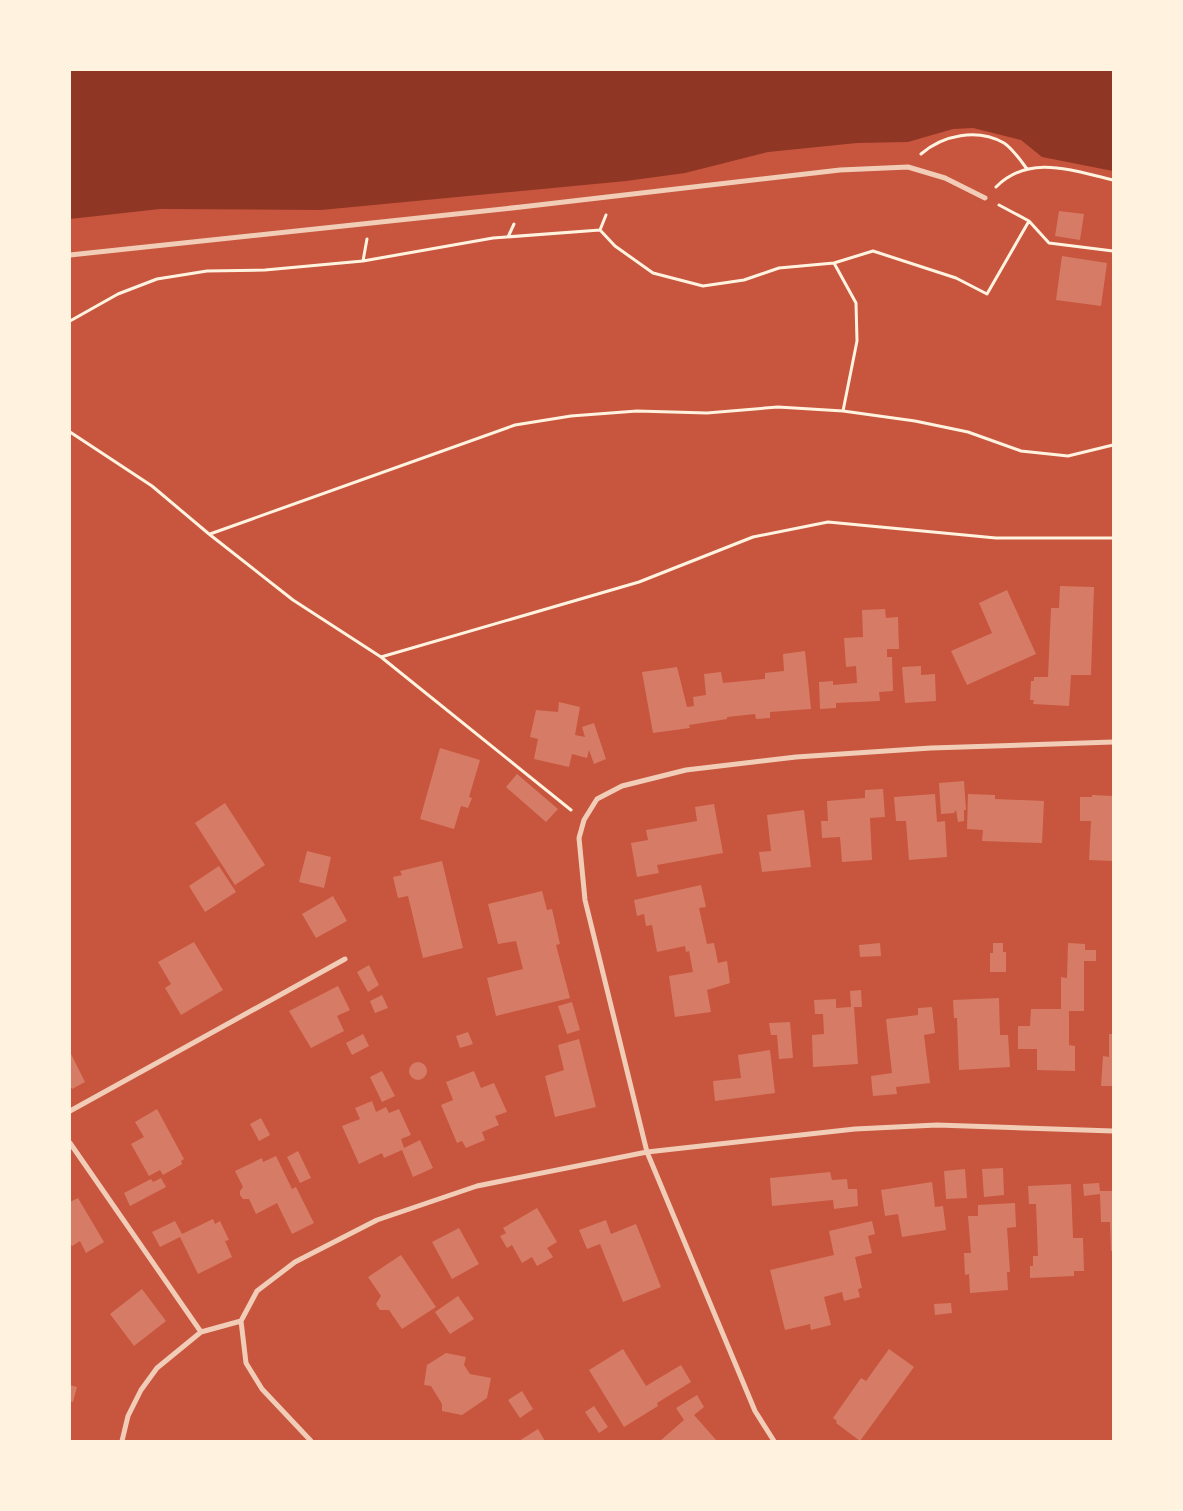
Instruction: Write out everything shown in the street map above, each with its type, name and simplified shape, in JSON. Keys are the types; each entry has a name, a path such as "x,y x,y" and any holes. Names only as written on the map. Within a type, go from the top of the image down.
{"street":[{"path":"70,255 530,206 840,170 908,167 945,178 985,198"},
{"path":"774,1441 755,1411 647,1152 585,900 579,838 584,820 597,799 622,786 686,770 796,757 911,749 1113,742"},
{"path":"70,1111 345,959"},
{"path":"312,1441 262,1389 246,1362 240,1321 257,1291 295,1262 377,1220 477,1186 647,1152 854,1128 928,1125 1113,1132"},
{"path":"70,1143 201,1332"},
{"path":"122,1441 128,1416 141,1390 157,1368 201,1332 240,1321"}],"path":[{"path":"908,167 934,143 970,135 986,136 1005,144 1027,169"},
{"path":"1113,180 1053,166 1027,169 1002,181 985,198 1029,221 1049,243 1113,251"},
{"path":"70,321 118,294 156,279 207,271 266,270 364,260 494,238 600,230 615,246 653,273 703,286 744,280 779,268 834,262 873,251 956,278 987,294 1029,221"},
{"path":"834,262 856,303 857,341 843,412"},
{"path":"209,534 515,425 571,416 637,411 708,413 778,407 843,412 916,421 968,432 1021,451 1068,456 1113,445"},
{"path":"70,432 152,486 293,600 381,657 584,820"},
{"path":"381,657 639,582 753,538 828,522 996,538 1113,538"}],"shaded area":[{"path":"70,70 1113,70 1113,171 1042,157 1021,140 973,128 953,129 908,142 857,143 768,152 685,173 626,181 321,210 160,209 70,219"}],"building":[{"path":"1059,211 1084,214 1080,240 1055,236"},
{"path":"1062,256 1107,263 1101,306 1056,300"},
{"path":"1060,586 1094,587 1091,675 1071,675 1069,706 1033,704 1034,700 1030,700 1031,681 1034,681 1034,677 1048,677 1051,608 1059,608"},
{"path":"1007,590 1036,654 967,685 951,651 992,633 979,603"},
{"path":"885,609 886,618 898,617 899,649 887,649 887,657 892,657 893,691 879,692 880,701 836,703 836,708 820,709 819,682 833,681 833,685 857,683 856,666 846,667 844,638 863,637 862,610"},
{"path":"805,651 811,709 770,712 770,718 756,719 755,714 727,717 727,719 689,725 690,728 653,733 642,672 677,667 687,707 694,706 693,697 706,695 704,674 721,672 723,683 765,679 765,673 784,671 783,654"},
{"path":"921,666 921,675 935,674 936,701 905,703 902,667"},
{"path":"559,702 580,707 575,735 585,737 582,727 594,723 606,759 594,764 589,750 587,758 572,754 569,767 534,759 538,739 530,737 536,710 558,712"},
{"path":"440,748 480,760 469,797 472,798 468,808 461,806 454,829 420,819"},
{"path":"517,774 558,809 546,822 506,787"},
{"path":"964,781 966,810 964,810 964,821 958,822 956,810 954,813 941,814 939,783"},
{"path":"883,789 885,817 870,818 872,860 842,862 840,837 822,838 821,821 828,821 827,801 865,798 865,790"},
{"path":"935,794 937,822 945,821 947,857 909,860 906,821 896,821 894,797"},
{"path":"968,794 995,795 995,799 1044,801 1042,843 982,841 983,830 967,829"},
{"path":"1092,795 1113,796 1113,861 1089,860 1091,821 1080,821 1080,797 1092,797"},
{"path":"225,803 265,865 235,885 195,823"},
{"path":"714,804 723,853 657,865 659,873 637,877 631,843 648,840 646,830 697,821 695,807"},
{"path":"804,810 811,867 762,872 759,852 771,851 767,815"},
{"path":"307,851 331,857 324,888 299,882"},
{"path":"442,861 463,948 423,958 408,896 398,898 393,877 402,875 400,871"},
{"path":"219,866 236,892 205,912 189,886"},
{"path":"701,885 706,907 699,908 707,944 714,943 718,963 727,961 730,983 707,990 711,1012 675,1017 669,976 693,972 689,951 686,952 685,946 657,952 652,925 646,926 644,914 637,916 634,900"},
{"path":"542,891 547,910 552,909 560,944 556,945 570,998 496,1016 487,978 523,969 516,941 498,944 488,904"},
{"path":"333,896 347,921 316,938 302,914"},
{"path":"194,942 223,990 181,1015 165,988 171,984 158,962"},
{"path":"880,943 881,956 860,957 859,945"},
{"path":"993,943 1003,943 1003,952 1006,952 1006,972 990,972 990,953 993,953"},
{"path":"1068,943 1085,944 1085,950 1096,950 1096,961 1084,961 1084,1011 1069,1011 1069,1045 1075,1046 1075,1071 1037,1070 1037,1049 1018,1049 1018,1026 1030,1026 1031,1009 1061,1009 1061,977 1067,978"},
{"path":"369,965 379,985 368,992 357,972"},
{"path":"338,986 350,1010 337,1016 344,1031 311,1048 289,1011"},
{"path":"861,990 862,1007 854,1007 858,1064 813,1067 812,1035 824,1034 823,1014 815,1014 814,1000 836,999 836,1008 851,1007 850,991"},
{"path":"382,995 388,1008 375,1013 370,1001"},
{"path":"999,998 1000,1035 1008,1035 1010,1067 959,1070 957,1018 954,1018 953,1000"},
{"path":"572,1002 580,1030 567,1034 558,1006"},
{"path":"932,1007 935,1033 924,1035 930,1083 896,1087 897,1094 873,1096 871,1076 892,1073 886,1019 918,1015 918,1008"},
{"path":"790,1022 793,1058 779,1059 777,1035 771,1035 769,1023"},
{"path":"468,1032 473,1044 460,1048 456,1036"},
{"path":"363,1034 369,1046 352,1055 346,1043"},
{"path":"1109,1034 1113,1034 1113,1086 1101,1086 1103,1056 1109,1057"},
{"path":"579,1039 596,1107 555,1117 545,1076 564,1070 558,1045"},
{"path":"770,1050 775,1093 715,1101 713,1081 741,1078 738,1055"},
{"path":"70,1052 85,1082 72,1089 70,1085"},
{"path":"418,1062 424,1065 427,1071 424,1077 418,1080 412,1077 409,1071 412,1065"},
{"path":"382,1071 395,1096 382,1102 370,1077"},
{"path":"474,1071 481,1088 494,1083 507,1112 495,1116 499,1125 482,1132 485,1140 466,1148 462,1141 457,1143 441,1105 453,1100 446,1082"},
{"path":"372,1101 376,1112 386,1107 389,1113 399,1109 411,1135 401,1139 404,1148 420,1140 433,1168 413,1177 402,1150 384,1158 382,1153 359,1164 342,1126 360,1119 355,1108"},
{"path":"157,1109 184,1159 181,1161 182,1164 163,1175 160,1170 149,1176 131,1144 144,1137 135,1122"},
{"path":"261,1118 270,1135 259,1141 250,1124"},
{"path":"298,1151 311,1178 300,1183 287,1157"},
{"path":"276,1156 292,1189 296,1187 314,1223 292,1234 277,1203 256,1214 249,1199 243,1199 240,1195 243,1187 235,1171 262,1158 263,1162"},
{"path":"1003,1168 1004,1195 984,1197 982,1169"},
{"path":"965,1169 967,1198 946,1199 944,1171"},
{"path":"830,1172 832,1180 847,1179 848,1189 857,1189 858,1206 834,1209 833,1200 772,1206 770,1178"},
{"path":"161,1178 166,1187 130,1206 124,1193 151,1179 153,1182"},
{"path":"932,1182 935,1207 943,1206 946,1230 902,1237 898,1214 885,1216 881,1190"},
{"path":"1099,1183 1100,1191 1113,1191 1113,1251 1111,1251 1110,1222 1101,1222 1100,1194 1084,1196 1083,1184"},
{"path":"1071,1184 1073,1238 1083,1238 1084,1271 1074,1271 1074,1276 1030,1278 1030,1266 1033,1266 1033,1256 1038,1256 1036,1204 1029,1204 1028,1186"},
{"path":"78,1198 104,1242 86,1253 80,1241 72,1246 70,1243 70,1202"},
{"path":"1015,1203 1016,1227 1007,1228 1010,1272 1007,1272 1008,1290 970,1293 969,1274 965,1275 964,1253 971,1253 968,1216 978,1216 978,1205"},
{"path":"537,1208 557,1242 547,1248 553,1257 537,1266 532,1257 522,1263 512,1245 507,1248 500,1236 506,1233 503,1228"},
{"path":"213,1219 215,1224 220,1221 229,1240 225,1241 232,1257 198,1274 180,1237 160,1247 152,1232 175,1221 182,1234"},
{"path":"606,1220 611,1234 636,1224 661,1287 623,1302 600,1244 587,1249 579,1230"},
{"path":"872,1221 875,1234 868,1236 872,1253 855,1257 862,1288 858,1289 860,1297 844,1301 842,1292 824,1297 831,1325 811,1330 810,1324 785,1330 770,1270 834,1255 829,1231"},
{"path":"459,1228 479,1264 452,1279 432,1242"},
{"path":"401,1255 436,1307 402,1329 389,1310 380,1310 376,1304 381,1296 368,1277"},
{"path":"142,1289 166,1321 134,1346 110,1314"},
{"path":"458,1296 474,1319 450,1334 435,1312"},
{"path":"951,1303 952,1313 935,1315 934,1304"},
{"path":"623,1349 646,1386 681,1365 691,1382 657,1403 658,1406 624,1427 589,1370"},
{"path":"889,1349 914,1367 860,1441 836,1423 837,1421 833,1418 861,1378 866,1381"},
{"path":"446,1353 466,1357 464,1365 470,1374 491,1378 487,1398 462,1415 442,1411 442,1404 431,1386 424,1385 427,1365"},
{"path":"70,1385 77,1387 73,1402 70,1401"},
{"path":"522,1391 533,1409 520,1418 508,1400"},
{"path":"697,1395 704,1407 694,1415 717,1441 660,1441 684,1420 676,1408"},
{"path":"594,1406 608,1427 599,1433 585,1412"},
{"path":"538,1429 545,1441 519,1441"}]}
